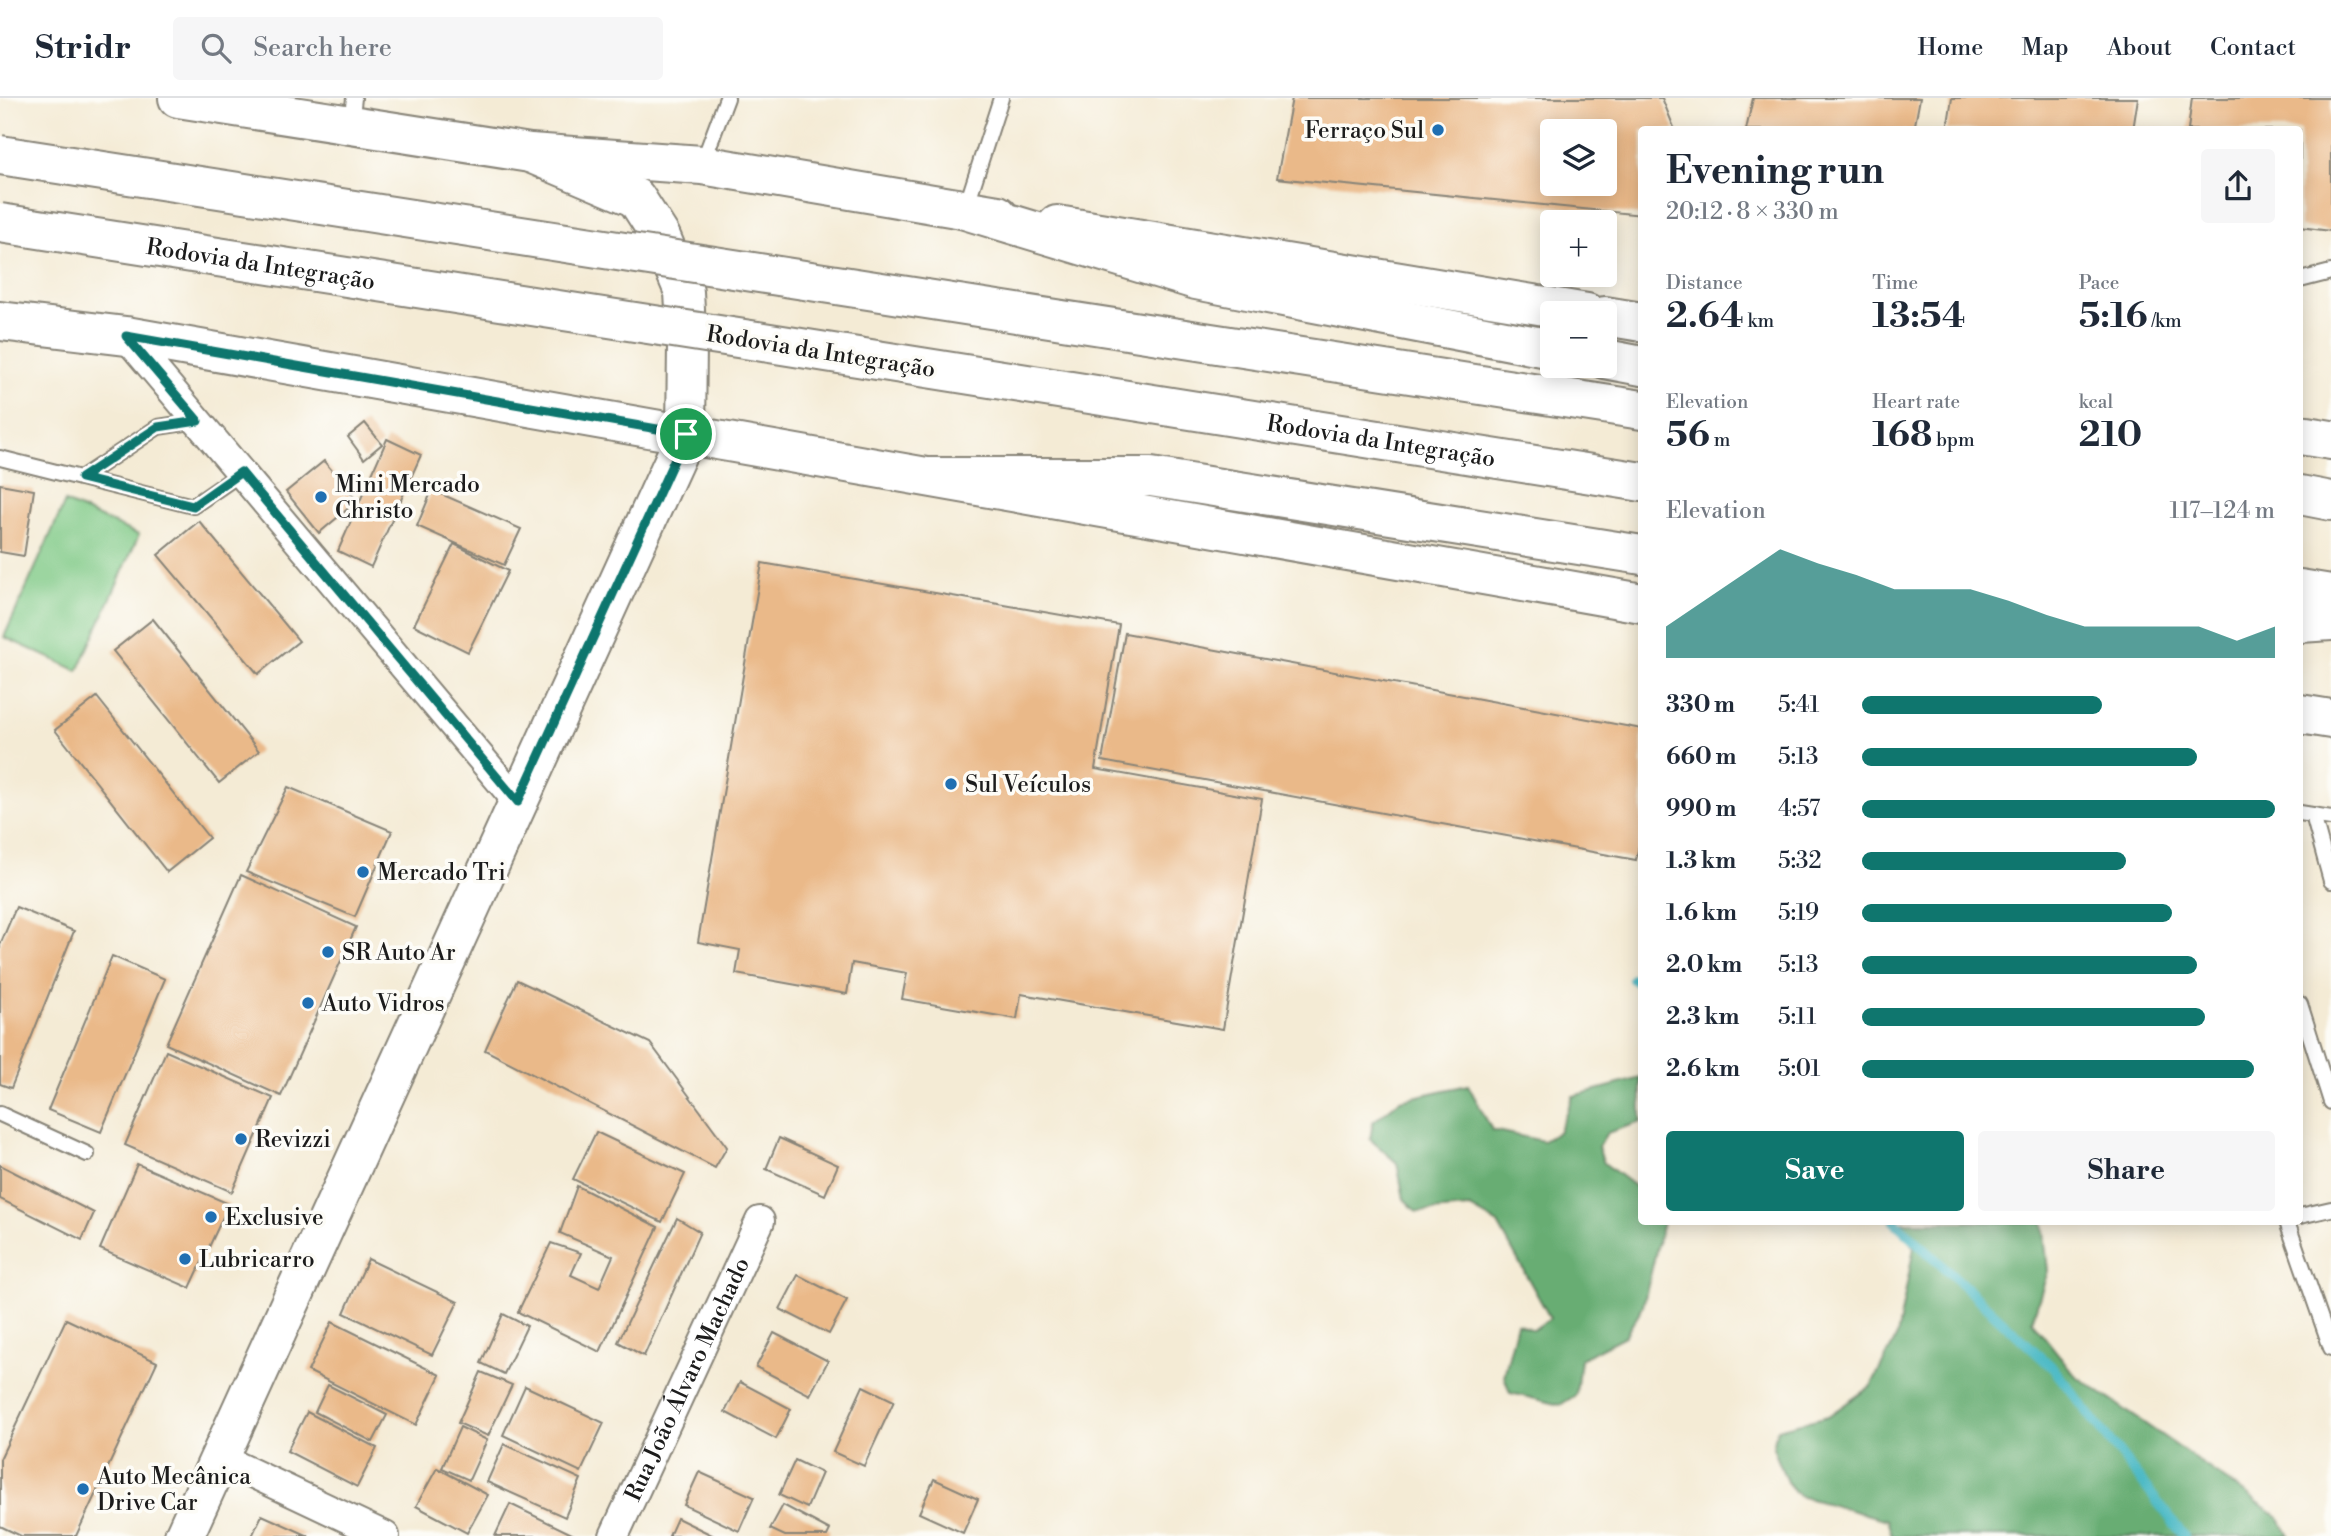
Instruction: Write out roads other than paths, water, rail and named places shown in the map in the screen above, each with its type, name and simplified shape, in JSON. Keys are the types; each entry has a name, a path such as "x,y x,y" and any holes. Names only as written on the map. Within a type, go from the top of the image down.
{"main road":[{"path":"178,98 352,111 530,153 702,166 1540,305"},
{"path":"184,1536 686,434 687,344 684,292 661,237 636,198 530,153"},
{"path":"0,155 1638,409"},
{"path":"965,210 1196,280 1540,347"},
{"name":"Rodovia da Integração","path":"0,223 1638,481"},
{"path":"1617,318 1638,321"},
{"path":"0,321 126,336 1638,602"},
{"path":"1617,361 1638,365"},
{"path":"2303,435 2331,440"},
{"path":"931,477 1150,477 1638,554"},
{"path":"2303,496 2331,501"},
{"path":"2303,519 2331,524"},
{"path":"2303,589 2331,594"},
{"path":"2303,623 2331,621"},
{"path":"2303,714 2331,719"}],"street":[{"path":"126,336 518,802"},
{"name":"Rua João Álvaro Machado","path":"614,1536 760,1221"},
{"path":"220,1458 385,1536"}],"lane":[{"path":"702,166 727,98"},
{"path":"965,210 1001,98"},
{"path":"2303,279 2331,272"},
{"path":"81,478 158,427 198,421"},
{"path":"0,458 193,506 241,472"},
{"path":"2331,818 2306,814 2331,881"},
{"path":"2303,1013 2331,1102"},
{"path":"0,1114 87,1154"},
{"path":"2303,1215 2331,1209"},
{"path":"2288,1225 2331,1348"}],"waterway":[{"path":"1633,979 1638,983"},
{"path":"1898,1225 2053,1368 2184,1536"}],"place":[{"name":"Ferraço Sul","path":"1438,130"},
{"name":"Mini Mercado Christo","path":"321,497"},
{"name":"Sul Veículos","path":"951,784"},
{"name":"Mercado Tri","path":"363,872"},
{"name":"SR Auto Ar","path":"328,952"},
{"name":"Auto Vidros","path":"308,1003"},
{"name":"Revizzi","path":"241,1139"},
{"name":"Exclusive","path":"211,1217"},
{"name":"Lubricarro","path":"185,1259"},
{"name":"Auto Mecânica Drive Car","path":"83,1489"}]}
